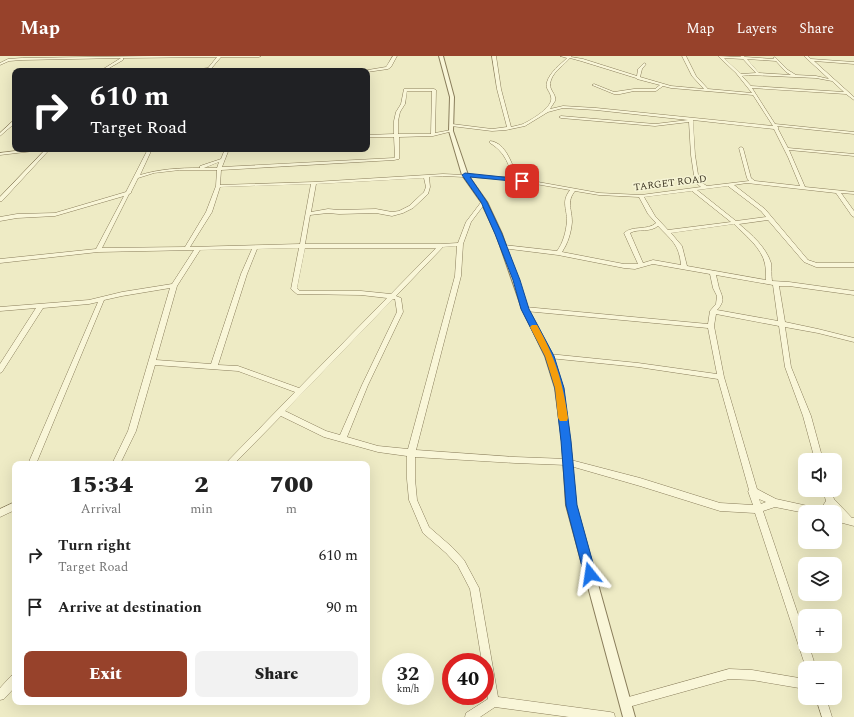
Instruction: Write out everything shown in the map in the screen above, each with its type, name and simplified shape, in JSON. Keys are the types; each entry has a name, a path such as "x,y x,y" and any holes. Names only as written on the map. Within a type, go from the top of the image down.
{"street":[{"path":"210,68 220,56"},
{"path":"0,64 8,60 22,59 259,56"},
{"path":"370,70 389,67 396,56"},
{"path":"441,56 452,97 452,128 465,175 484,202 504,247 525,309 549,356 560,388 571,505 629,717"},
{"path":"494,56 499,89 509,127"},
{"path":"562,56 570,56 662,85 707,91 754,94"},
{"path":"547,111 553,101 553,96 550,93 548,82 550,77 570,56"},
{"path":"684,56 694,76 707,91"},
{"path":"720,56 777,60"},
{"path":"720,56 740,75 776,126 788,149 803,187"},
{"path":"774,56 791,74 798,77"},
{"path":"806,56 854,99"},
{"path":"743,57 759,75"},
{"path":"107,68 124,58"},
{"path":"811,60 854,63"},
{"path":"638,78 640,69 644,64"},
{"path":"740,75 816,77 831,80"},
{"path":"594,85 614,93 620,93 634,90 656,90 662,85"},
{"path":"749,88 854,92"},
{"path":"138,176 158,172 197,169 391,160 397,158 396,121 405,90 434,90 433,135"},
{"path":"370,136 433,135 452,128 492,130 506,129 509,127 524,125 547,111 563,107 691,120 854,133"},
{"path":"561,117 655,125 691,120"},
{"path":"691,120 693,155 697,182 704,187"},
{"path":"0,134 12,124"},
{"path":"491,142 499,146 509,159 512,169 506,178"},
{"path":"741,148 748,178 753,182"},
{"path":"788,149 854,155"},
{"path":"0,154 17,152"},
{"path":"0,200 45,152"},
{"path":"98,250 114,216 138,176 149,152"},
{"path":"186,249 209,212 218,186 219,169 226,152"},
{"path":"197,169 222,160"},
{"name":"TARGET ROAD","path":"218,186 314,183 465,175 506,178 599,194 641,196 753,182 854,193"},
{"path":"309,214 328,211 376,211 395,214 409,209 425,194 428,186 426,176"},
{"path":"314,183 294,289 299,293 363,294 398,298 400,312 365,385 343,438"},
{"path":"729,184 763,210 806,261 816,265 854,265"},
{"path":"693,189 736,223 760,249 768,262 768,282"},
{"path":"558,253 563,247 566,239 569,218 567,197 572,190"},
{"path":"837,191 854,215"},
{"path":"0,219 17,216 56,214 129,193"},
{"path":"641,196 658,224 668,232 681,247 684,268"},
{"path":"484,202 469,222 460,244 458,276 411,453 411,479 413,500 426,530 449,550 461,563 474,588 485,653"},
{"path":"668,232 770,218"},
{"path":"641,265 627,233 631,230 652,229 658,224"},
{"path":"0,261 98,250 302,246 441,246 460,244"},
{"path":"232,461 441,246"},
{"path":"214,366 244,274 255,247"},
{"path":"504,247 558,253 624,266 641,265 653,262 776,284 789,284 854,294"},
{"path":"117,461 132,431 174,286 198,248"},
{"path":"713,273 716,288 720,296 719,304 713,311 711,326 721,377 752,491 809,661"},
{"path":"776,284 788,366 807,416 817,453"},
{"path":"0,309 89,302 174,286"},
{"path":"33,461 102,299"},
{"path":"0,370 40,307"},
{"path":"525,309 711,326"},
{"path":"713,311 818,331 854,340"},
{"path":"549,356 638,365 721,377"},
{"path":"153,362 238,369 300,391"},
{"path":"280,412 324,434 343,438 378,449 411,453 567,462 640,482 706,504 720,507 758,509 775,503"},
{"path":"752,491 775,503 798,508"},
{"path":"829,497 830,501 851,521"},
{"path":"828,505 830,501"},
{"path":"0,513 12,507"},
{"path":"625,703 729,674 752,675 798,683"},
{"path":"0,695 12,683"},
{"path":"494,702 610,717"},
{"path":"470,717 489,705"},
{"path":"824,705 828,717"}],"slow traffic":[{"path":"534,327 549,356 560,388 563,418"}],"route":[{"path":"522,181 506,178 465,175 484,202 499,234 525,309 549,356 560,388 571,505 590,574"}]}
